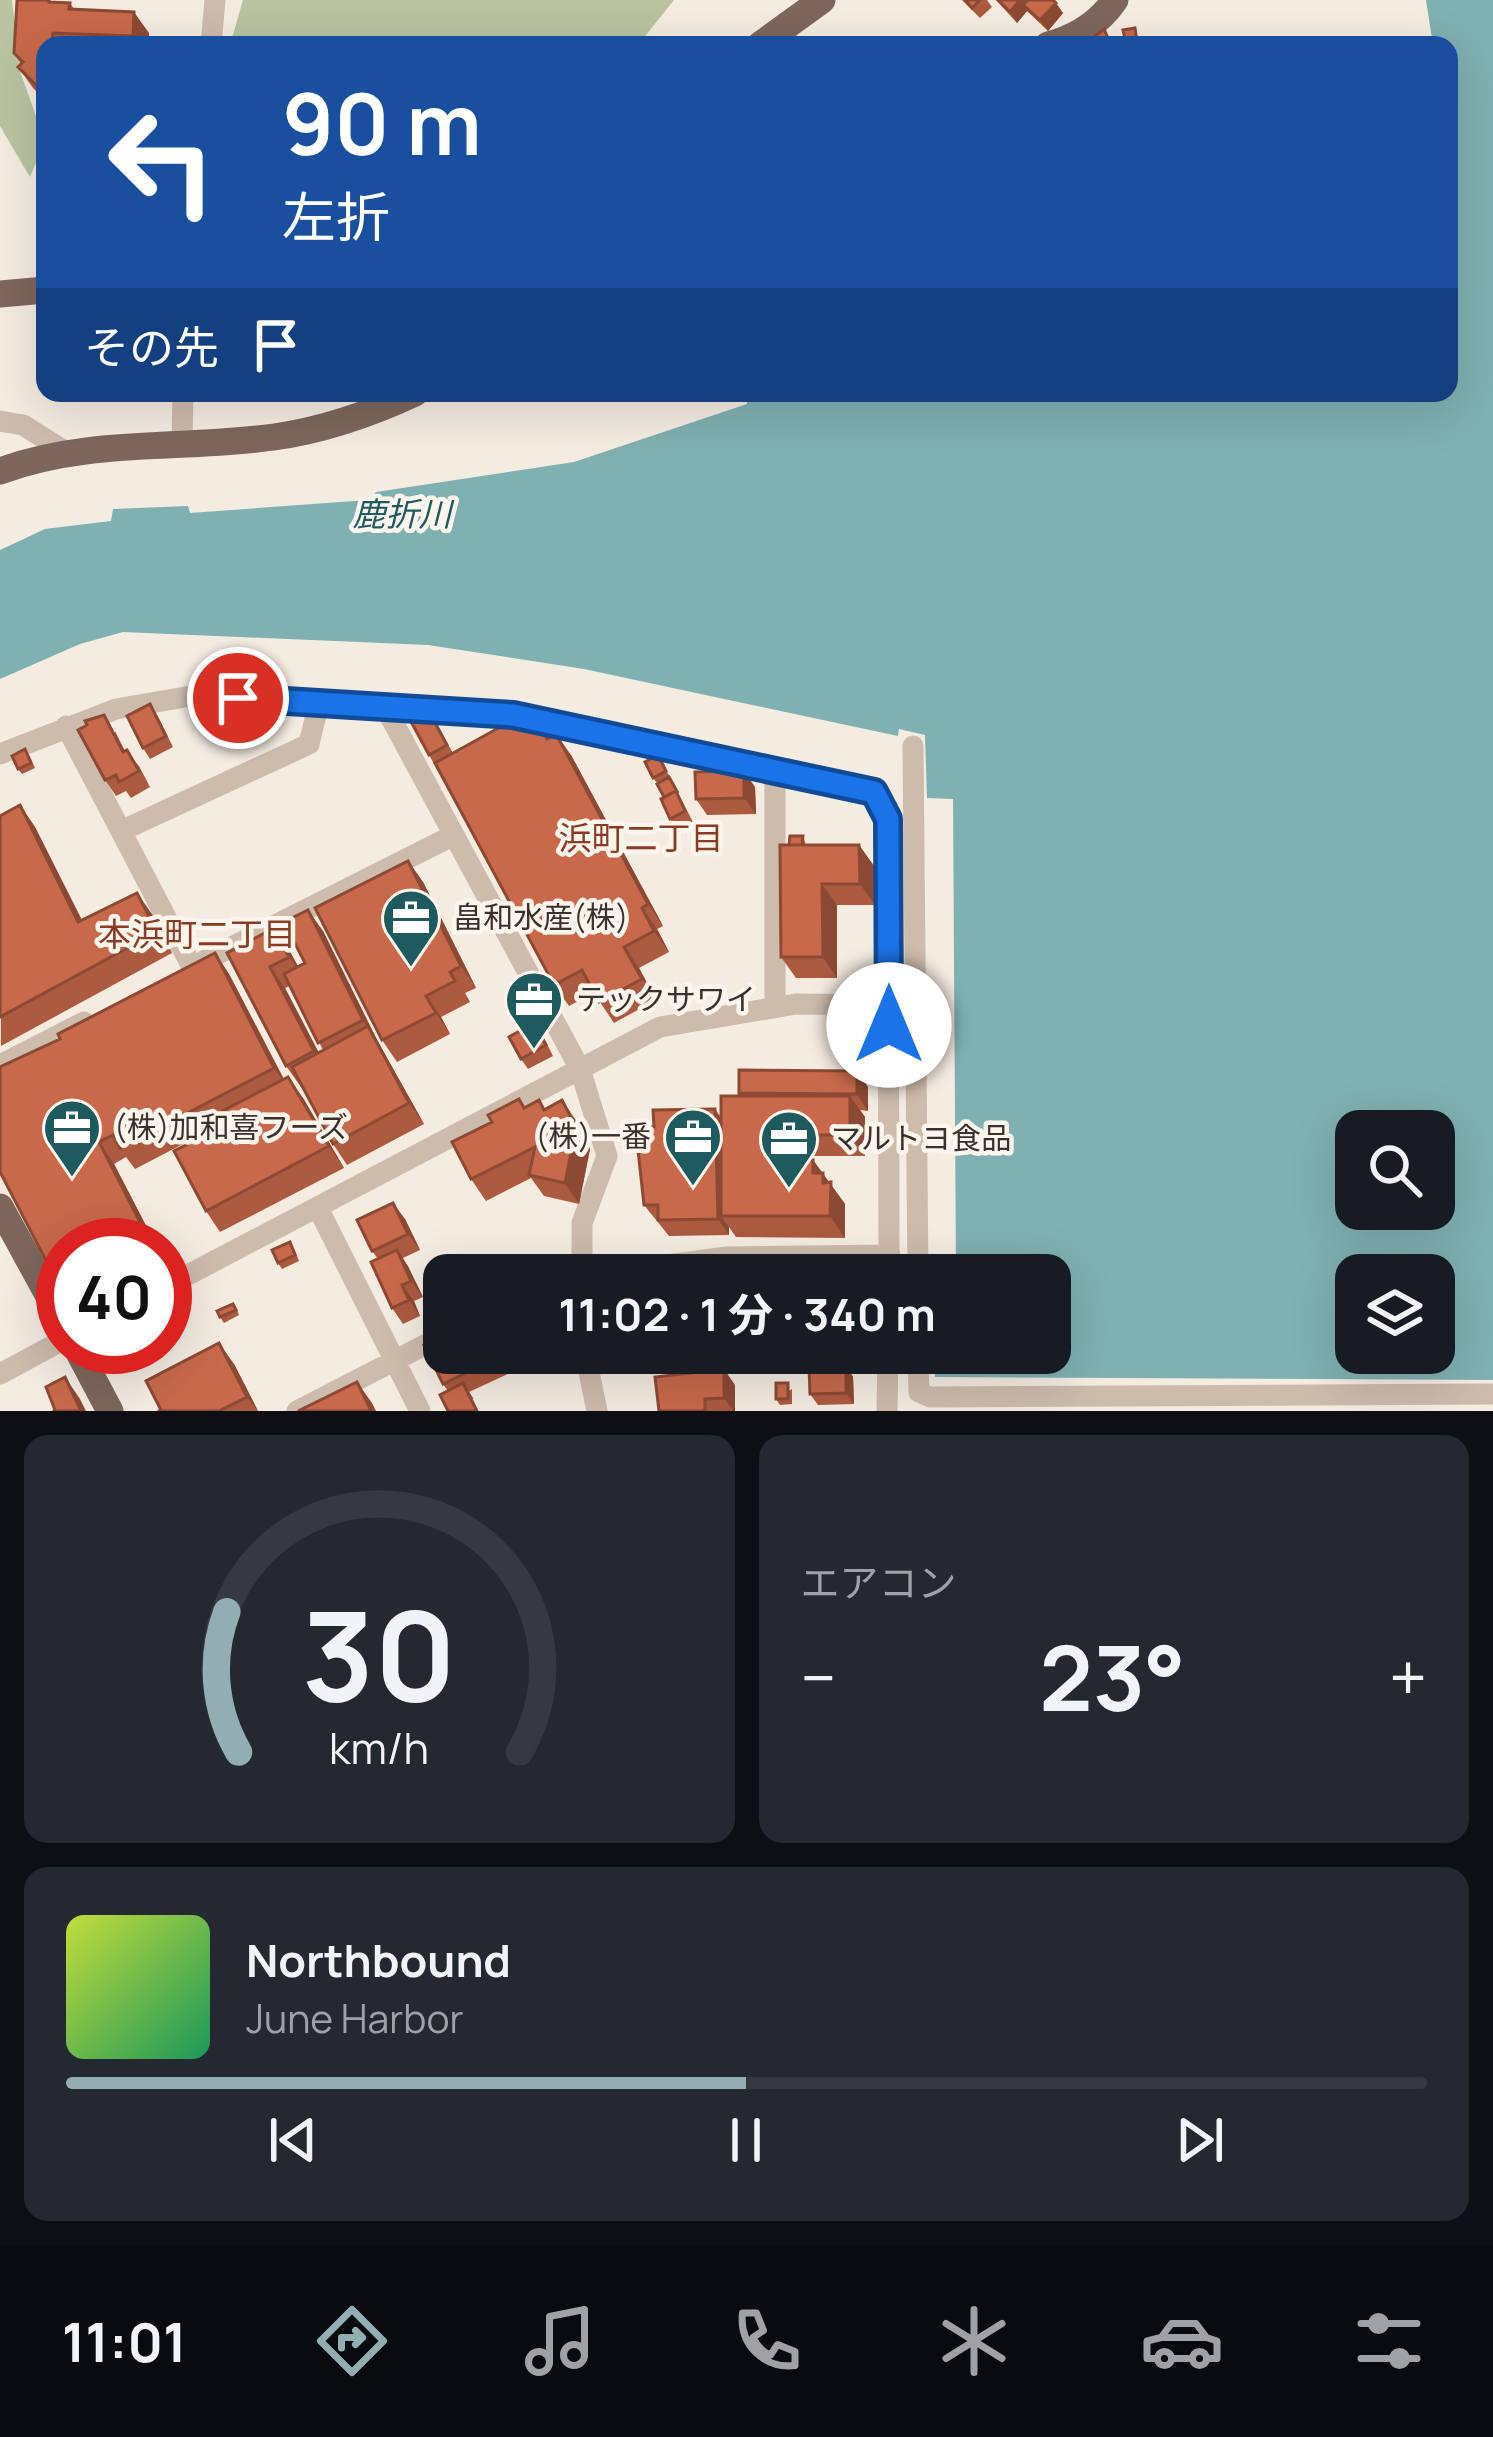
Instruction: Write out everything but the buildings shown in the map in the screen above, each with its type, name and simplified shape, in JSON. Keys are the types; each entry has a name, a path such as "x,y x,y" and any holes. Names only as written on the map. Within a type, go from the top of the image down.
{"main road":[{"path":"772,36 822,0"},
{"path":"1074,36 1105,14 1115,0"},
{"path":"0,294 36,291"},
{"path":"0,471 66,452 271,437 325,427 391,402"},
{"path":"2,1216 36,1275"},
{"path":"90,1374 110,1411"}],"street":[{"path":"212,36 215,0"},
{"path":"182,442 183,402"},
{"path":"0,421 23,425 66,452"},
{"path":"0,754 116,709 197,695 513,715 874,792 888,819 890,1254"},
{"path":"121,831 309,744 319,703"},
{"path":"386,707 580,1069 607,1156 582,1223 582,1254"},
{"path":"66,726 192,967"},
{"path":"913,746 918,1254"},
{"path":"775,773 775,1006"},
{"path":"167,979 454,835"},
{"path":"192,1273 660,1027 775,1006 889,1005"},
{"path":"0,1065 105,1011"},
{"path":"318,1208 420,1411"},
{"path":"297,1411 423,1346"},
{"path":"0,1374 36,1355"},
{"path":"589,1374 597,1411"},
{"path":"887,1411 888,1374"},
{"path":"919,1374 919,1392 930,1397 1493,1394"}],"green space":[{"path":"0,0 12,0 21,74 36,116 36,163 30,177 0,126"},
{"path":"243,0 674,0 645,36 233,36"}],"water":[{"name":"鹿折川","path":"1426,0 1493,0 1493,1380 935,1377 1071,1374 1071,1254 956,1254 953,799 927,798 925,735 899,729 898,736 584,669 428,645 123,632 80,644 0,679 0,550 45,529 111,521 113,509 188,506 190,513 368,500 376,492 574,462 747,402 1458,402 1458,36 1432,36"}],"place":[{"name":"畠和水産(株)","path":"411,969"},
{"name":"テックサワイ","path":"534,1051"},
{"name":"(株)加和喜フーズ","path":"72,1179"},
{"name":"(株)一番","path":"693,1188"},
{"name":"マルトヨ食品","path":"789,1190"}],"district":[{"name":"浜町二丁目","path":"641,838"},
{"name":"本浜町二丁目","path":"197,934"}],"route":[{"path":"238,698 513,715 874,792 888,819 889,1025"}]}
